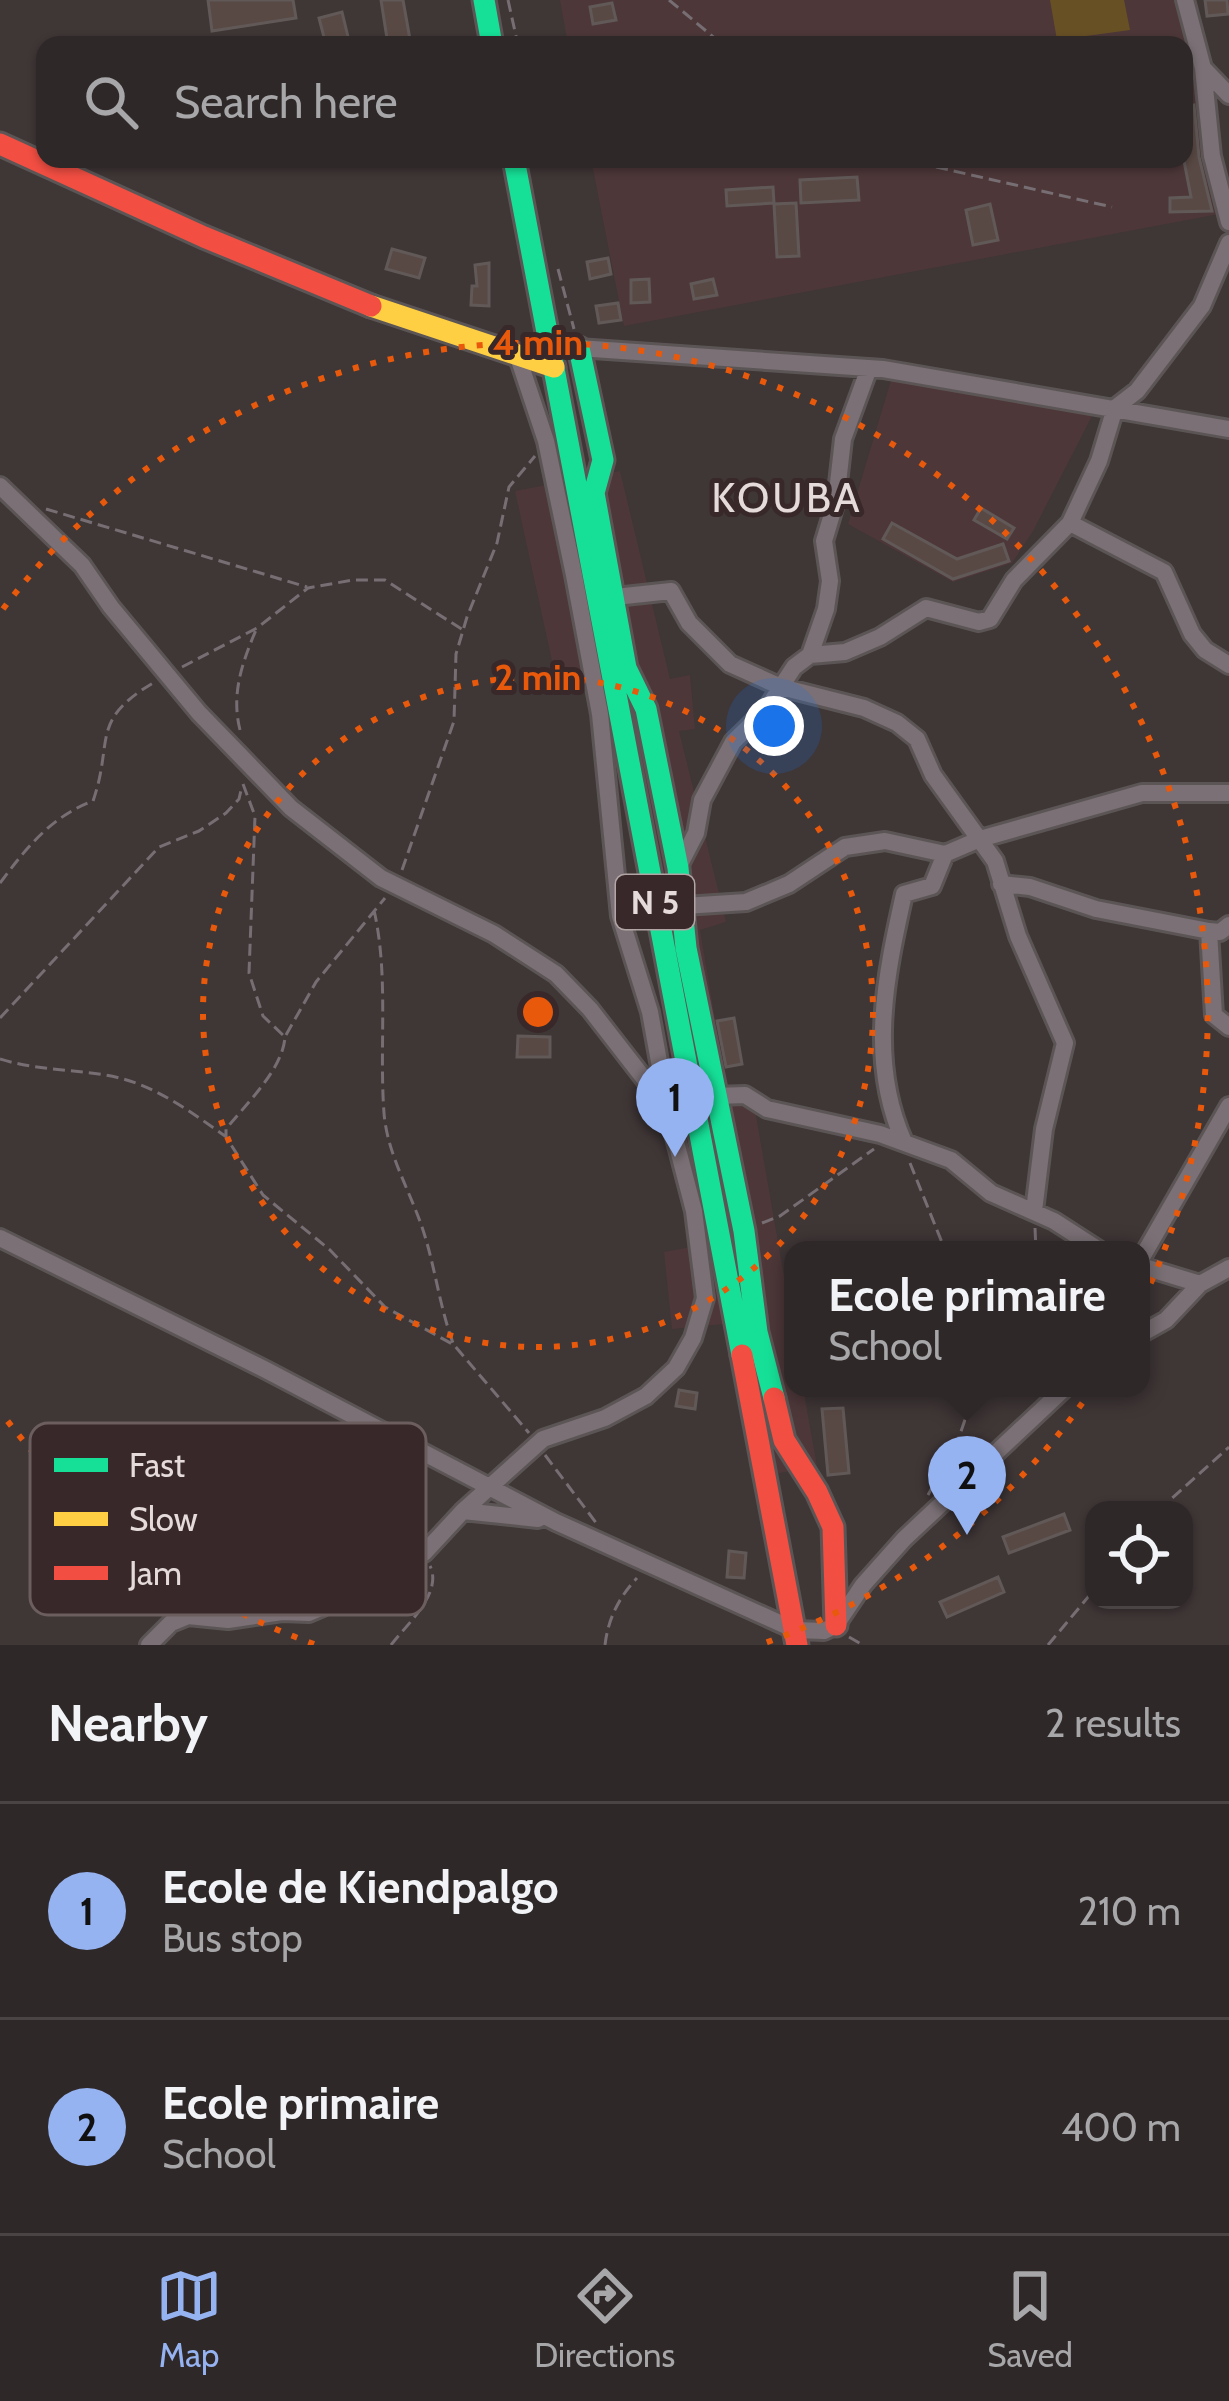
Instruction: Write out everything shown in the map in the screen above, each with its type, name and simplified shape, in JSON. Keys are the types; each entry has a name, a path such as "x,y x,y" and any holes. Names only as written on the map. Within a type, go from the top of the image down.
{"main road":[{"path":"484,0 490,36"},
{"path":"0,144 36,160"},
{"path":"53,168 298,279 518,357 551,357"},
{"name":"N 5","path":"516,168 551,357 605,598 796,1638"},
{"path":"579,348 603,460 594,493 605,598 626,668 646,709 678,868 686,948 744,1231 757,1332 778,1421 833,1527 836,1625"}],"street":[{"path":"1185,0 1204,68 1212,156 1229,222"},
{"path":"1204,68 1229,95"},
{"path":"678,868 696,833 702,800 733,742 766,710 794,667 810,656 845,652 880,637 926,608 979,622 990,619 1014,580 1070,523 1099,461 1115,408 1137,391 1202,306 1229,243"},
{"path":"551,357 579,348 869,368 1229,429"},
{"path":"426,1551 537,1444 605,1418 646,1396 676,1368 693,1338 705,1298 694,1211 668,1111 650,1012 620,916 600,714 546,441 518,357"},
{"path":"810,656 826,610 830,581 824,541 836,501 842,439 869,368"},
{"path":"0,486 82,565 167,675 291,808 396,886 494,934 556,974 590,1009 668,1111"},
{"path":"1070,523 1164,572 1192,634 1204,650 1229,665"},
{"path":"605,598 670,591 689,623 730,664 781,687 863,708 897,723 917,739 933,775 994,861 1018,936 1064,1042 1043,1130 1034,1210"},
{"path":"684,906 746,902 789,884 845,847 885,841 945,854 980,839 1142,793 1229,794"},
{"path":"897,1140 883,1070 892,946 904,894 932,886 945,854"},
{"path":"1001,884 1209,932 1220,932 1229,925"},
{"path":"1209,932 1214,1015 1229,1027"},
{"path":"715,1096 745,1095 767,1109 897,1140 951,1160 991,1193 1034,1210 1084,1241"},
{"path":"1150,1247 1229,1106"},
{"path":"0,1238 364,1423"},
{"path":"1150,1266 1201,1284"},
{"path":"1150,1329 1166,1320 1201,1284 1229,1268"},
{"path":"426,1454 796,1638 836,1625 863,1585 904,1539 1055,1397"},
{"path":"463,1511 556,1522"},
{"path":"148,1645 171,1623 188,1616 228,1620 286,1615"}],"path":[{"path":"508,0 516,36"},
{"path":"669,0 712,36"},
{"path":"941,168 1112,207"},
{"path":"559,269 579,348"},
{"path":"226,1137 226,1129 266,1078 316,982 396,886 454,721 456,654 496,543 509,488 546,441"},
{"path":"43,508 308,587 385,580 463,630"},
{"path":"0,883 54,821 93,801 109,722 120,705 257,628 308,587"},
{"path":"248,764 234,703 241,664 257,628"},
{"path":"0,1018 159,848 200,831 226,813 239,799 243,784 255,816 249,973 263,1016 285,1036"},
{"path":"374,910 382,944 384,1118 393,1155 423,1230 441,1311 454,1345 537,1444 614,1548"},
{"path":"0,1060 110,1075 162,1093 226,1137 263,1196 330,1250 386,1307 454,1345"},
{"path":"744,1231 780,1216 897,1140 941,1241"},
{"path":"926,1499 958,1440 973,1397"},
{"path":"1169,1501 1229,1447"},
{"path":"426,1557 436,1577 426,1598"},
{"path":"605,1645 609,1621 624,1592 649,1564"},
{"path":"1048,1645 1085,1601"},
{"path":"391,1645 414,1615"}],"shaded area":[{"path":"560,0 1178,0 1185,36 566,36"},
{"path":"1050,0 1124,0 1130,30 1056,36"},
{"path":"1193,78 1219,214 624,326 593,168 1193,168"},
{"path":"892,377 1094,412 1012,563 953,582 848,524"},
{"path":"620,471 670,679 690,675 695,729 679,731 726,922 700,930 727,1089 751,1087 784,1276 784,1397 805,1397 817,1466 764,1476 734,1323 672,1329 664,1252 718,1242 609,667 556,679 515,491"}],"building":[{"path":"208,0 293,0 296,18 212,31"},
{"path":"381,0 403,0 409,36 387,36"},
{"path":"1205,0 1227,0 1228,14 1207,16"},
{"path":"612,3 616,20 593,24 590,7"},
{"path":"342,12 348,36 324,36 319,18"},
{"path":"1193,105 1212,211 1170,212 1170,198 1191,197 1185,168 1193,168"},
{"path":"857,177 859,200 801,203 800,180"},
{"path":"773,187 774,203 727,206 726,190"},
{"path":"796,203 799,256 777,257 774,204"},
{"path":"990,204 998,240 973,245 966,210"},
{"path":"392,249 425,258 419,278 386,269"},
{"path":"608,258 611,274 590,279 587,262"},
{"path":"489,263 489,306 471,305 472,286 477,286 475,265"},
{"path":"649,279 650,302 631,303 631,280"},
{"path":"713,279 717,295 694,299 691,284"},
{"path":"618,303 621,320 599,323 596,306"},
{"path":"981,508 1014,528 1007,539 974,520"},
{"path":"892,523 957,559 1003,544 1009,561 953,579 883,539"},
{"path":"734,1018 742,1064 726,1067 717,1021"},
{"path":"518,1036 550,1037 550,1057 517,1057"},
{"path":"679,1390 697,1393 695,1409 676,1406"},
{"path":"843,1408 849,1473 828,1475 822,1409"},
{"path":"1064,1514 1070,1530 1009,1553 1003,1537"},
{"path":"729,1551 746,1553 744,1578 727,1577"},
{"path":"998,1577 1004,1592 947,1617 940,1602"}],"traffic: fast":[{"path":"484,0 490,36"},
{"path":"516,168 742,1355"},
{"path":"579,348 603,460 594,493 626,668 646,709 678,868 686,948 744,1231 757,1332 774,1398"}],"traffic: slow":[{"path":"371,306 554,367"}],"traffic: jam":[{"path":"0,144 36,160"},
{"path":"53,168 371,306"},
{"path":"742,1355 797,1645"},
{"path":"774,1398 784,1440 833,1527 836,1625"}],"place":[{"name":"Ecole de Kiendpalgo","path":"675,1157"},
{"name":"Ecole primaire","path":"967,1535"}],"district":[{"name":"KOUBA","path":"787,497"}]}
